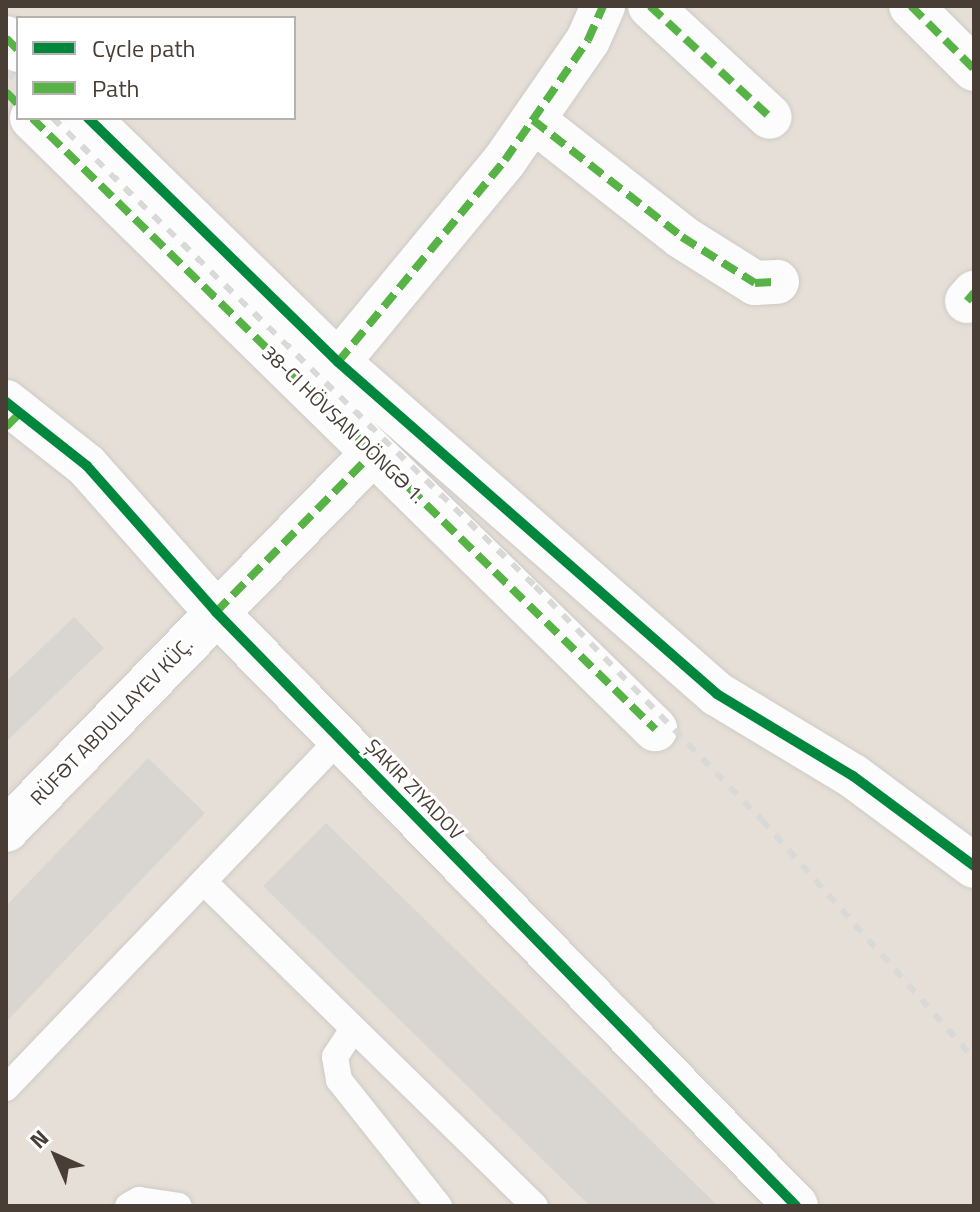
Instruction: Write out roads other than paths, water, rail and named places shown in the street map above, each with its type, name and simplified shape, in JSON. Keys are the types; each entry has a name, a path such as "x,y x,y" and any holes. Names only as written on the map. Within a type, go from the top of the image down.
{"street":[{"path":"338,362 533,120 603,6"},
{"path":"650,6 770,117"},
{"path":"911,6 974,69"},
{"name":"38-CI HÖVSAN DÖNGƏ 1.","path":"34,120 655,729"},
{"path":"90,120 338,362 717,694 853,776 974,866"},
{"path":"533,120 682,237 755,283 777,282"},
{"name":"ŞAKIR ZIYADOV","path":"11,413 87,466 216,612 796,1206"},
{"name":"RÜFƏT ABDULLAYEV KÜÇ.","path":"6,830 373,453"}],"lane":[{"path":"6,1088 341,738"},
{"path":"204,882 535,1206"},
{"path":"353,1029 335,1057 339,1080 439,1206"},
{"path":"128,1206 139,1200 179,1206"}],"railway":[{"path":"6,71 16,81"},
{"path":"55,120 535,586 762,820 974,1059"}]}
